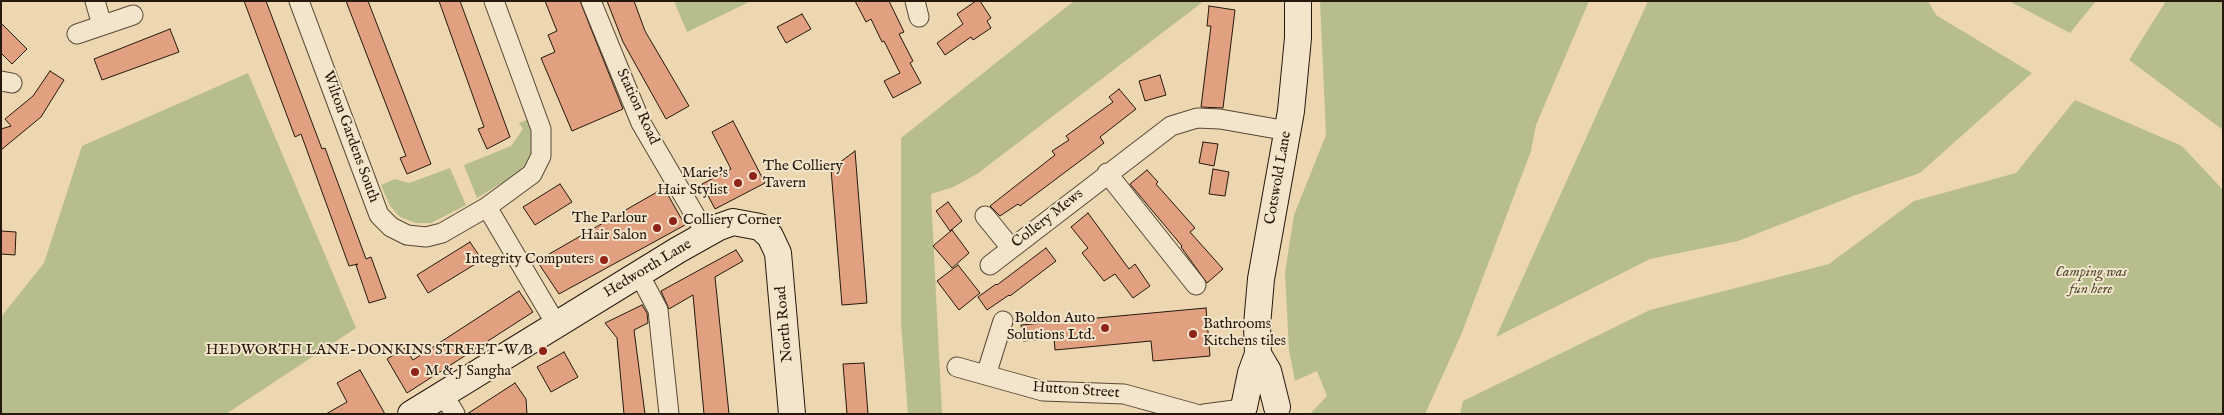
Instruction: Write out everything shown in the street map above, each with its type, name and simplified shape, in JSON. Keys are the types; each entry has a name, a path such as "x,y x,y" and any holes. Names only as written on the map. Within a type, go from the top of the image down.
{"street":[{"path":"95,1 102,25"},
{"name":"Wilton Gardens South","path":"299,1 379,215 391,227 407,235 426,237 442,233 487,207 532,174 541,156 541,129 494,1"},
{"name":"Station Road","path":"591,1 641,123 706,234"},
{"name":"Cotswold Lane","path":"1241,410 1258,354 1257,325 1261,279 1288,131 1298,38 1298,1"},
{"path":"77,34 133,15"},
{"name":"Collery Mews","path":"990,265 1107,173 1171,126 1197,118 1220,118 1288,131"},
{"path":"1107,173 1196,285"},
{"path":"487,207 556,324"},
{"path":"985,216 1011,248"},
{"name":"Hedworth Lane","path":"411,414 449,404 556,324 719,227 733,222 760,227 770,236"},
{"name":"North Road","path":"770,236 778,253 781,273 792,414"},
{"path":"639,274 658,310 669,414"},
{"path":"986,375 1003,321"},
{"name":"Cotswold Lane","path":"1258,354 1268,371 1280,410"},
{"name":"Hutton Street","path":"958,367 1043,391 1124,394 1196,414"},
{"path":"1204,414 1241,410 1260,402 1280,410"}],"green space":[{"path":"674,1 751,1 687,32"},
{"path":"1074,1 1204,1 977,174 953,187 931,194 942,414 908,414 901,323 901,138"},
{"path":"1320,1 1589,1 1536,125 1531,151 1461,335 1425,414 1310,414 1327,396 1317,371 1295,381 1289,350 1285,273 1294,215 1326,135"},
{"path":"1648,1 1928,1 1936,15 2032,73 1920,173 1856,195 1738,241 1650,259 1496,337"},
{"path":"2009,1 2096,1 2070,33"},
{"path":"2166,1 2223,1 2223,130 2129,60"},
{"path":"248,73 356,328 226,414 1,414 1,317 44,263 82,146"},
{"name":"Camping was fun here","path":"2075,100 2182,146 2223,190 2223,414 1460,414 1463,401 1650,310 1829,264 1914,201 2016,173"},
{"path":"527,120 536,139 531,165 477,198 464,165 511,146 523,129 519,123"},
{"path":"450,168 466,205 431,223 416,223 400,217 390,206 381,185 395,179 409,183"}],"building":[{"path":"244,1 266,1 322,149 325,148 366,259 371,257 386,298 369,303 356,265 358,264 349,266 301,134 295,137"},
{"path":"346,1 368,1 431,164 407,174 400,158 406,156"},
{"path":"439,1 460,1 510,137 487,149 478,129 484,127"},
{"path":"545,1 580,1 623,109 572,131 541,58 555,52 548,35 557,31"},
{"path":"607,1 634,1 645,31 689,106 666,119 623,42"},
{"path":"855,1 889,1 904,32 899,34 913,61 910,63 921,83 893,98 884,81 900,73 871,19 866,22"},
{"path":"976,1 980,1 991,18 987,21 991,28 973,40 971,37 945,55 937,43 963,24 957,14"},
{"path":"1209,6 1235,10 1223,108 1201,107 1211,26 1207,26"},
{"path":"802,14 811,29 786,43 777,27"},
{"path":"1,23 27,49 12,64 1,53"},
{"path":"170,29 179,52 102,80 94,59"},
{"path":"50,71 64,80 41,117 1,150 1,129 11,126 5,119 33,96"},
{"path":"1160,75 1166,95 1145,101 1139,81"},
{"path":"1119,89 1136,109 1100,137 1104,143 1020,206 1018,204 1000,216 990,206 1055,155 1052,151 1069,140 1066,136 1113,102 1109,97"},
{"path":"733,121 765,183 715,209 702,184 731,169 712,132"},
{"path":"1203,142 1218,144 1214,166 1199,163"},
{"path":"855,151 867,303 842,305 831,169"},
{"path":"1213,169 1229,172 1225,196 1209,194"},
{"path":"1147,170 1158,182 1156,184 1195,228 1190,232 1223,269 1207,283 1182,246 1130,184"},
{"path":"560,184 572,202 535,225 523,207"},
{"path":"664,188 685,225 559,294 537,261"},
{"path":"948,202 962,221 950,231 936,211"},
{"path":"1088,213 1129,269 1135,264 1150,286 1133,298 1115,274 1104,281 1082,253 1088,248 1071,227"},
{"path":"952,230 969,253 952,268 933,246"},
{"path":"1,231 16,232 15,255 1,254"},
{"path":"470,242 482,260 428,293 417,275"},
{"path":"1046,248 1056,261 1010,296 987,310 978,297"},
{"path":"736,250 743,261 715,277 729,414 704,414 693,295 669,309 661,291"},
{"path":"958,265 980,293 959,310 937,281"},
{"path":"519,291 533,312 407,393 387,359 405,348 413,360"},
{"path":"642,305 647,313 648,323 634,330 645,414 624,414 617,338 605,323"},
{"path":"1206,308 1210,356 1153,361 1151,341 1055,350 1054,338 1023,341 1021,325"},
{"path":"564,352 578,377 551,392 537,367"},
{"path":"864,363 868,414 847,414 843,364"},
{"path":"360,370 385,414 326,414 347,402 337,383"},
{"path":"515,383 526,399 527,414 467,414"}],"place":[{"name":"The Colliery Tavern","path":"753,176"},
{"name":"Marie's Hair Stylist","path":"738,183"},
{"name":"Colliery Corner","path":"673,221"},
{"name":"The Parlour Hair Salon","path":"657,228"},
{"name":"Integrity Computers","path":"604,260"},
{"name":"Boldon Auto Solutions Ltd.","path":"1105,328"},
{"name":"Bathrooms Kitchens tiles","path":"1193,334"},
{"name":"HEDWORTH LANE-DONKINS STREET-W/B","path":"543,351"},
{"name":"M & J Sangha","path":"415,372"}]}
